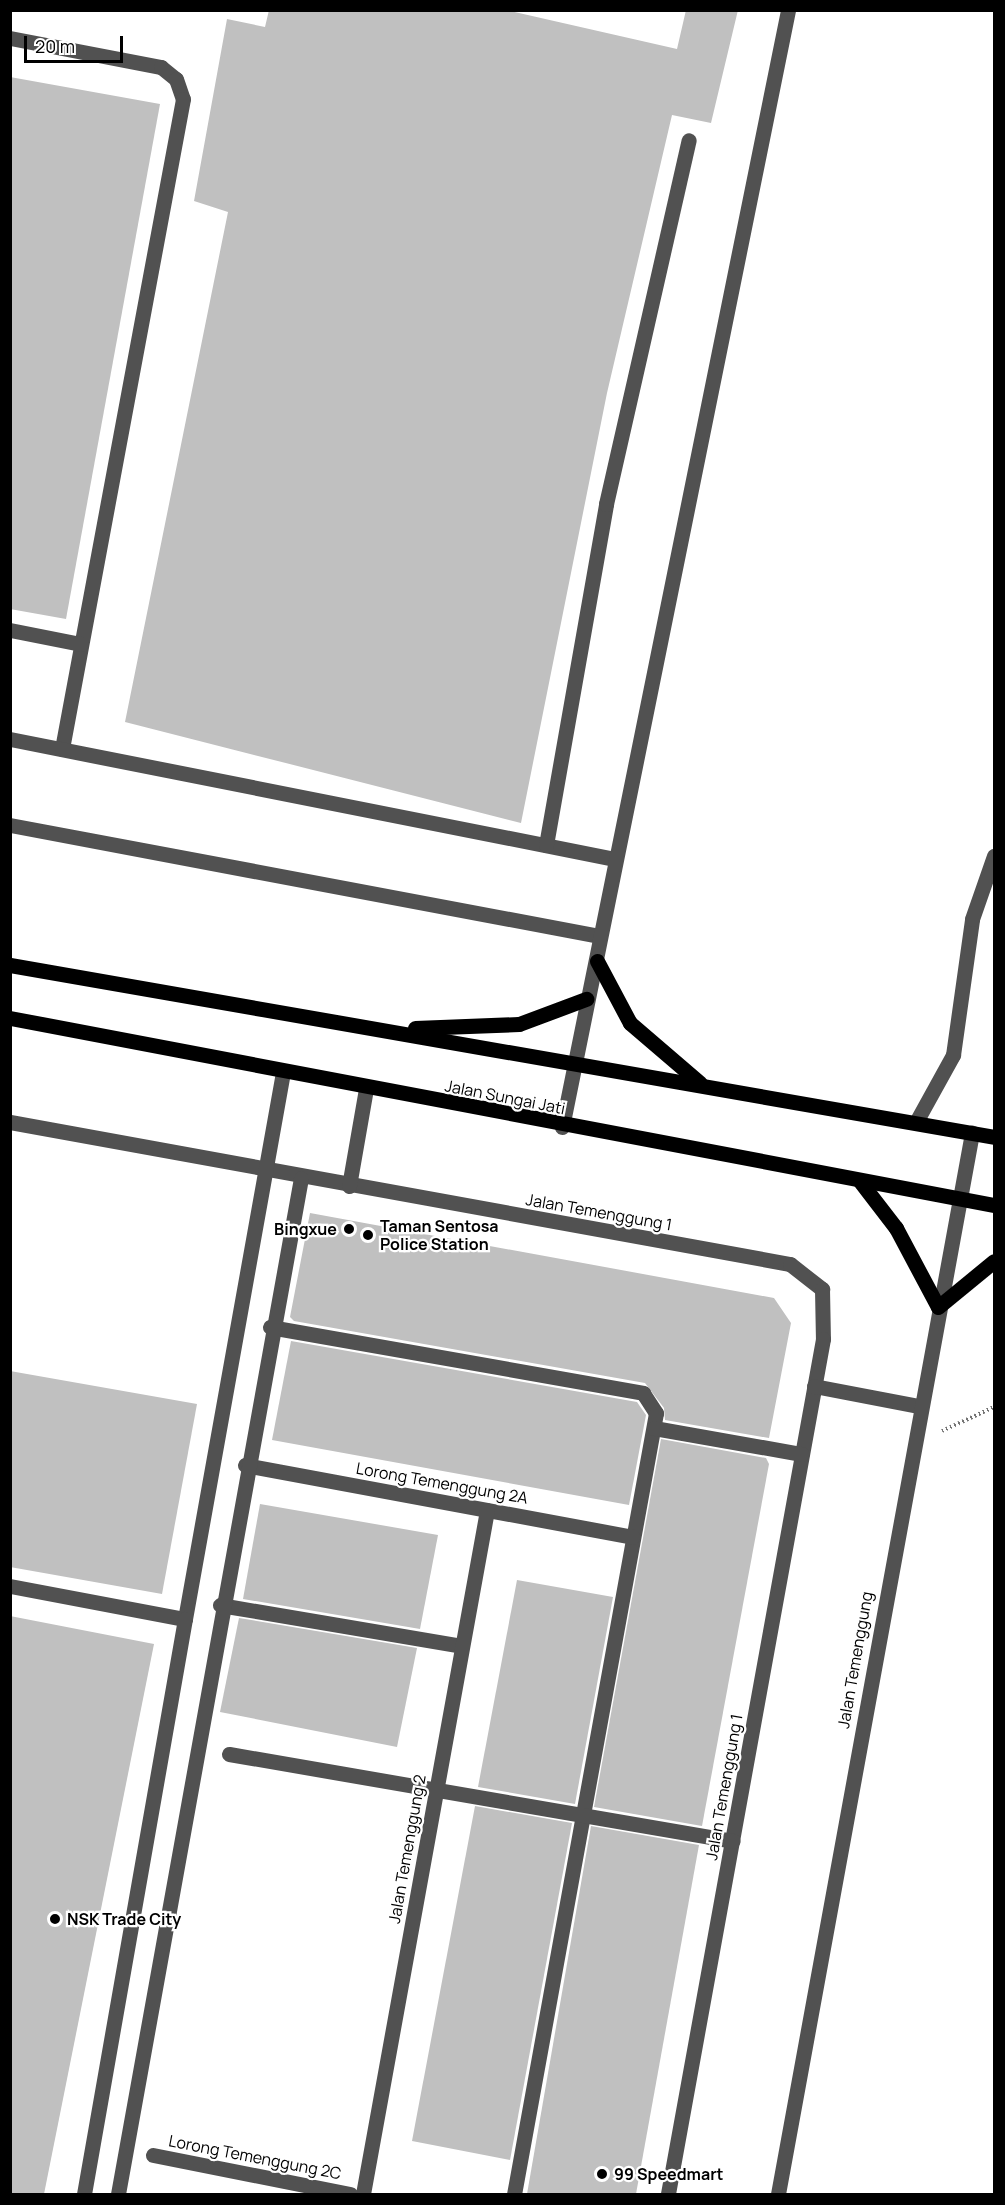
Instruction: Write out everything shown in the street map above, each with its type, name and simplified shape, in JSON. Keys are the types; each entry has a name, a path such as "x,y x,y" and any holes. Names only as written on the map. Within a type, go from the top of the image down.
{"main road":[{"path":"597,961 630,1023 700,1083"},
{"path":"10,965 379,1029 575,1060 994,1137"},
{"path":"379,1029 519,1024 586,999"},
{"name":"Jalan Sungai Jati","path":"10,1018 366,1089 994,1205"},
{"path":"859,1180 896,1228 938,1307 994,1261"}],"street":[{"path":"562,1126 788,10"},
{"path":"10,38 161,67 176,79 183,99 62,749"},
{"path":"546,845 606,504 689,140"},
{"path":"10,630 81,644"},
{"path":"10,739 615,859"},
{"path":"10,825 599,936"},
{"path":"916,1122 953,1055 972,919 994,856"},
{"path":"84,2194 283,1072"},
{"path":"348,1186 366,1089"},
{"name":"Jalan Temenggung 1","path":"10,1122 301,1178 790,1264 822,1289 823,1339 668,2194"},
{"name":"Jalan Temenggung","path":"778,2194 911,1446 972,1133"},
{"path":"118,2194 245,1465 270,1327 301,1178"},
{"path":"270,1327 643,1393 656,1413 514,2194"},
{"path":"814,1386 919,1406"},
{"path":"654,1428 802,1454"},
{"name":"Lorong Temenggung 2A","path":"245,1465 633,1536"},
{"name":"Jalan Temenggung 2","path":"363,2194 487,1510"},
{"path":"10,1586 185,1619"},
{"path":"220,1605 462,1646"},
{"path":"229,1754 733,1841"},
{"name":"Lorong Temenggung 2C","path":"153,2155 350,2194"}],"path":[{"path":"911,1446 994,1407"}],"building":[{"path":"269,10 506,10 677,49 686,10 738,10 711,123 672,115 607,393 521,823 125,722 228,212 194,201 227,19 265,27"},
{"path":"10,77 160,104 66,619 10,609"},
{"path":"310,1213 774,1298 791,1323 769,1438 665,1420 664,1408 645,1383 294,1321 290,1317"},
{"path":"291,1341 637,1402 646,1415 629,1505 272,1440"},
{"path":"10,1371 197,1404 162,1594 10,1567"},
{"path":"661,1439 766,1458 769,1464 702,1826 594,1807"},
{"path":"260,1504 438,1535 420,1629 243,1599"},
{"path":"517,1580 613,1597 575,1804 478,1787"},
{"name":"NSK Trade City","path":"10,1616 154,1644 44,2194 10,2194"},
{"path":"239,1618 417,1648 397,1747 220,1712"},
{"path":"475,1806 572,1823 510,2160 412,2141"},
{"path":"591,1826 699,1845 636,2194 527,2194"}],"place":[{"name":"Bingxue","path":"349,1229"},
{"name":"Taman Sentosa Police Station","path":"368,1235"},
{"name":"NSK Trade City","path":"55,1919"},
{"name":"99 Speedmart","path":"602,2174"}]}
